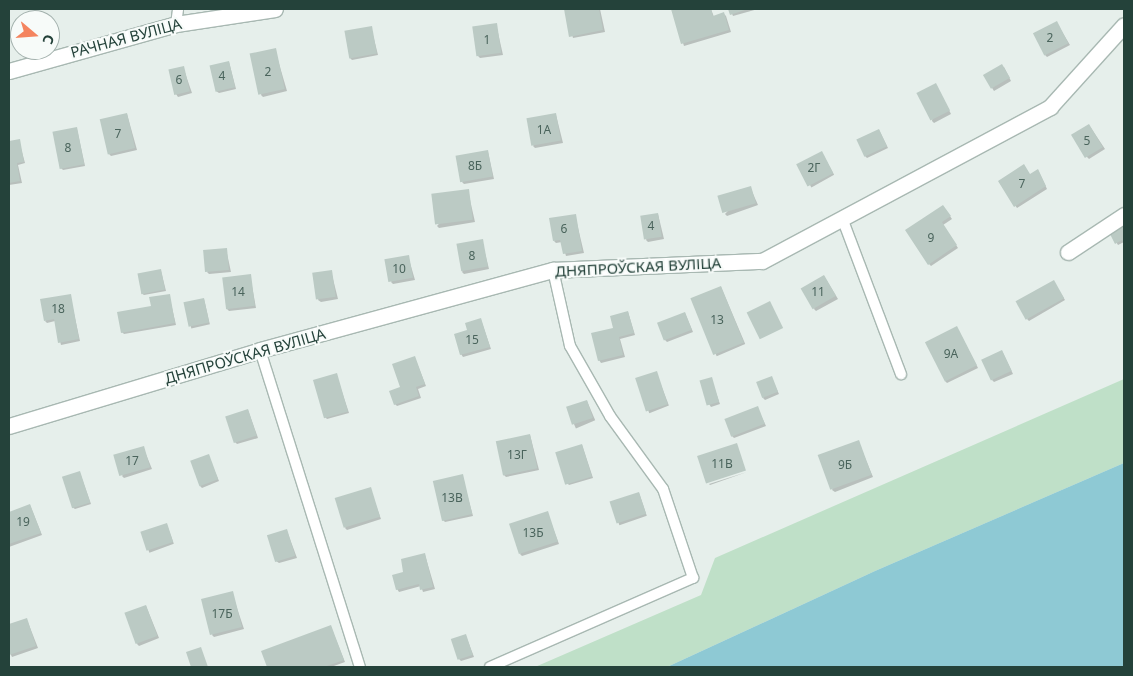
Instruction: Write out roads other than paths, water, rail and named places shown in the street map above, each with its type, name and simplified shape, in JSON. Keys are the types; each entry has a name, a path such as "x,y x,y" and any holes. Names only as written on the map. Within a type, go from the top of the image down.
{"street":[{"name":"РАЧНАЯ ВУЛІЦА","path":"9,71 177,16 275,9"},
{"name":"ДНЯПРОЎСКАЯ ВУЛІЦА","path":"9,426 260,350 553,270 762,260 1050,107 1124,25"},
{"path":"1068,252 1124,215"}],"lane":[{"path":"842,218 901,374"},
{"path":"490,667 693,578 663,489 610,416 570,346 553,270"},
{"path":"260,350 360,667"}],"water":[{"path":"1124,463 1124,667 667,667 875,571"}]}
